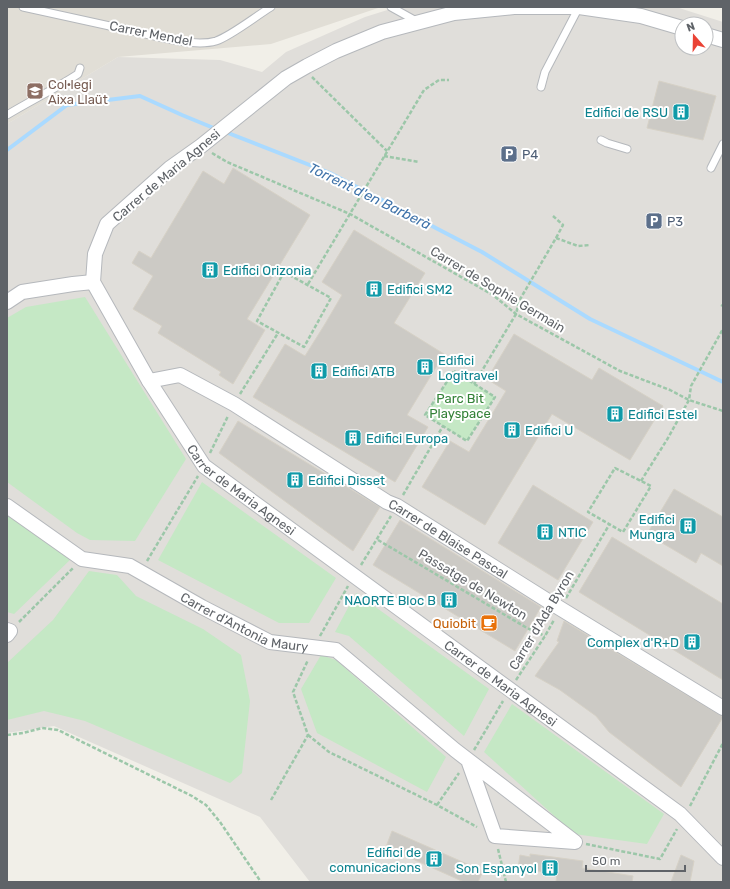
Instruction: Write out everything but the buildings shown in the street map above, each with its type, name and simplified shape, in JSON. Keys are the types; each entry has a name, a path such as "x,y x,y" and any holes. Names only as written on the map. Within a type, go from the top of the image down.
{"street":[{"path":"418,22 454,13 514,7 579,7 619,10 674,26"},
{"name":"Carrer de Maria Agnesi","path":"418,22 382,32 336,51 286,78 205,143 170,168 107,224 95,254 93,282 149,381 204,466 684,818 723,858"},
{"path":"7,302 22,292 93,282"},
{"name":"Carrer de Blaise Pascal","path":"149,381 180,375 234,404 387,502 397,506 723,708"},
{"name":"Carrer d'Antonia Maury","path":"7,506 82,559 130,566 202,607 270,642 336,650 468,760 575,842"},
{"path":"468,760 495,836 575,842"}],"lane":[{"name":"Carrer Mendel","path":"23,7 161,37 204,43 227,35 271,7"},
{"path":"391,7 418,22"},
{"path":"541,87 545,72 579,7"},
{"path":"7,115 35,98 57,88 78,74 80,68"},
{"path":"601,140 627,149"},
{"path":"711,168 723,144"}],"path":[{"path":"307,66 312,79 387,151"},
{"path":"308,284 424,90 439,80 449,80"},
{"name":"Carrer de Sophie Germain","path":"205,143 227,162 350,214 411,250 493,295 516,314 620,371 670,390 688,400 723,411"},
{"path":"384,156 419,162"},
{"path":"474,384 516,314 519,301 563,225 553,216"},
{"path":"556,238 578,246 590,244"},
{"path":"284,272 308,284 331,298 304,347 257,321 284,272"},
{"path":"641,481 668,438 688,400 691,386 723,329"},
{"path":"454,370 495,397 467,441 443,426 425,415 454,370"},
{"path":"443,426 397,506 353,576 314,647 293,692 308,735 329,752 437,805 495,836 506,882"},
{"path":"615,468 651,486 623,532 609,525 588,512 615,468"},
{"name":"Carrer d'Ada Byron","path":"437,805 468,760 510,689 545,636 609,525"},
{"name":"Passatge de Newton","path":"377,539 527,628 545,636"},
{"path":"8,632 82,559"},
{"path":"7,735 42,728 58,730 192,796 206,806 220,822 261,882"},
{"path":"271,800 308,735"},
{"path":"575,842 660,859 684,818 723,743"}],"shaded area":[{"name":"Col·legi Aixa Llaüt","path":"7,7 381,7 271,44 118,57 7,124"},
{"path":"397,7 676,7 704,16 674,16 674,56 714,56 714,19 723,22 723,882 310,882 260,817 54,726 7,733 7,124 118,57 220,60 262,72 286,52 365,17"}],"green space":[{"path":"85,297 186,459 135,541 90,540 77,533 7,482 7,318 26,307"},
{"name":"Parc Bit Playspace","path":"454,371 495,397 467,441 425,415"},
{"path":"202,482 336,578 309,623 279,623 158,560"},
{"path":"7,515 48,544 72,558 14,614 7,612"},
{"path":"89,571 117,575 136,596 203,629 241,655 250,701 242,773 230,783 85,721 44,711 7,720 7,663 53,620"},
{"path":"356,593 489,689 464,736 349,636 335,632"},
{"path":"321,655 336,660 446,757 427,792 317,733 301,689"},
{"path":"512,704 664,814 647,844 574,834 484,752"}],"waterway":[{"name":"Torrent d'en Barberà","path":"7,150 67,105 140,96 216,129"},
{"name":"Torrent d'en Barberà","path":"223,131 330,173 482,252 590,319 723,382"}],"place":[{"name":"Col·legi Aixa Llaüt","path":"35,91"},
{"name":"Edifici de RSU","path":"681,112"},
{"name":"P4","path":"509,154"},
{"name":"P3","path":"654,221"},
{"name":"Edifici Orizonia","path":"210,270"},
{"name":"Edifici SM2","path":"374,289"},
{"name":"Edifici Logitravel","path":"425,367"},
{"name":"Edifici ATB","path":"319,371"},
{"name":"Edifici Estel","path":"615,414"},
{"name":"Edifici U","path":"512,430"},
{"name":"Edifici Europa","path":"353,438"},
{"name":"Edifici Disset","path":"295,480"},
{"name":"Edifici Mungra","path":"688,526"},
{"name":"NTIC","path":"545,532"},
{"name":"NAORTE Bloc B","path":"449,600"},
{"name":"Quiobit","path":"489,623"},
{"name":"Complex d'R+D","path":"692,642"},
{"name":"Edifici de comunicacions","path":"434,859"},
{"name":"Son Espanyol","path":"550,868"}]}
